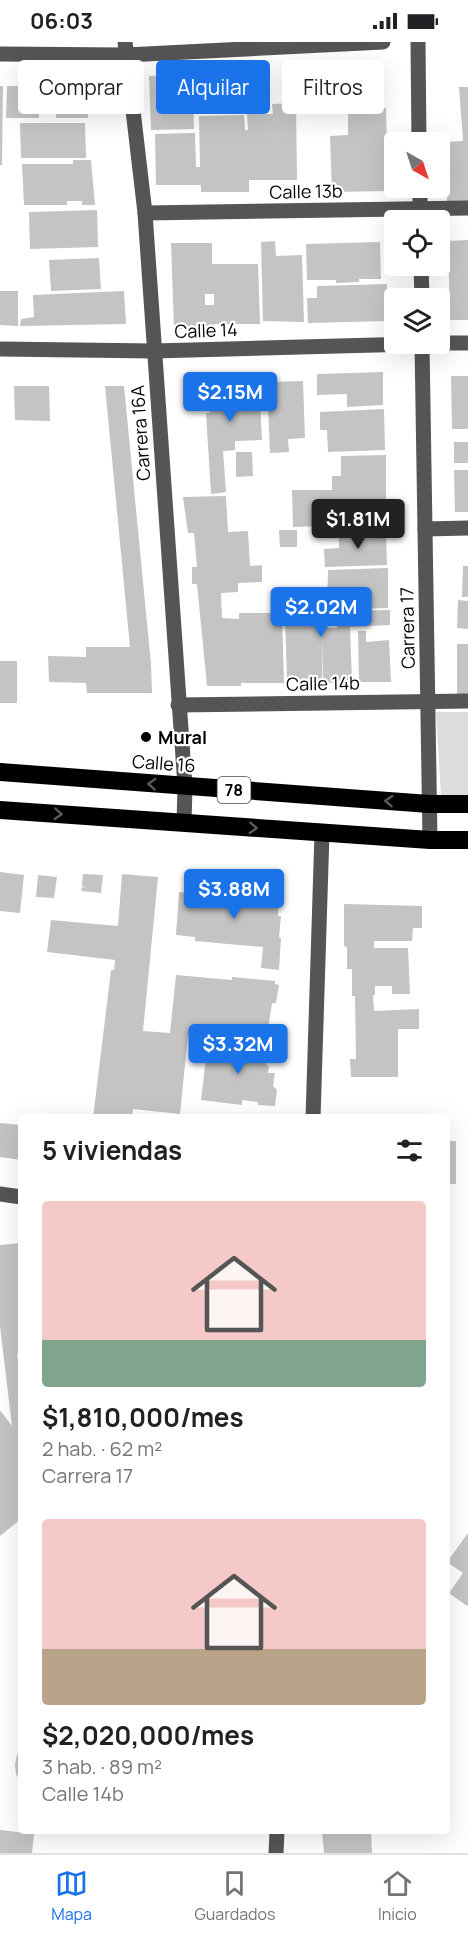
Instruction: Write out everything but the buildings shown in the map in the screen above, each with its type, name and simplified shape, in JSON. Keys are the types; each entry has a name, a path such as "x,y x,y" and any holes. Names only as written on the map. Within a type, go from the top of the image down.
{"highway":[{"name":"Calle 16","path":"0,772 429,804 468,804"},
{"name":"78","path":"0,810 430,840 468,840"}],"street":[{"path":"0,54 383,42"},
{"path":"418,42 419,132"},
{"name":"Carrera 16A","path":"126,49 145,213 185,786 184,823"},
{"name":"Calle 13b","path":"450,211 468,208"},
{"name":"Calle 13b","path":"145,213 384,215"},
{"path":"450,343 468,343"},
{"name":"Calle 14","path":"0,349 154,351 384,345"},
{"name":"Carrera 17","path":"422,354 430,840"},
{"path":"425,529 468,528"},
{"name":"Calle 14b","path":"178,705 468,701"},
{"path":"313,1114 322,832"},
{"path":"0,1194 18,1197"},
{"path":"276,1853 277,1834"}],"shaded area":[{"path":"436,712 468,712 468,795 441,795"}],"place":[{"name":"Mural","path":"146,737"}]}
